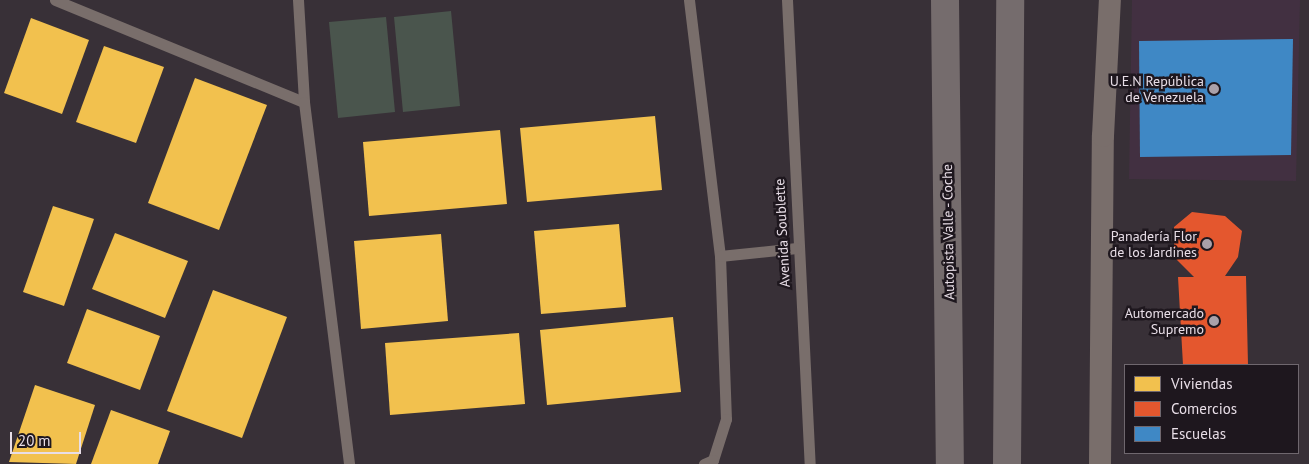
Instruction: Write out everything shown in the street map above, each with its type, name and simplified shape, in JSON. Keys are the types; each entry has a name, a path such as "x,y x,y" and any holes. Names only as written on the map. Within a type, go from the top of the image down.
{"highway":[{"name":"Autopista Valle - Coche","path":"945,0 950,464"},
{"path":"1007,464 1010,0"}],"street":[{"path":"1100,464 1103,136 1110,0"}],"lane":[{"path":"55,0 304,102"},
{"path":"298,0 304,102 349,464"},
{"path":"689,0 720,256 726,419 712,460 704,464"},
{"name":"Avenida Soublette","path":"787,0 797,248 810,464"},
{"path":"720,256 797,248"}],"shaded area":[{"name":"U.E.N República de Venezuela","path":"1132,0 1300,0 1296,181 1129,179"},
{"path":"451,11 460,106 403,112 394,17"},
{"path":"386,17 395,112 338,118 329,22"}],"building: Viviendas":[{"path":"31,18 89,40 62,114 4,93"},
{"path":"104,46 164,67 136,143 76,122"},
{"path":"195,78 267,105 219,230 148,203"},
{"path":"655,116 662,190 527,202 520,128"},
{"path":"500,130 507,204 369,216 363,142"},
{"path":"53,206 94,219 64,306 23,292"},
{"path":"619,224 626,307 541,314 534,231"},
{"path":"115,233 188,261 165,318 92,289"},
{"path":"441,234 448,321 361,329 354,241"},
{"path":"213,290 287,317 242,438 167,411"},
{"path":"87,309 160,336 140,390 67,363"},
{"path":"673,317 681,392 547,405 540,330"},
{"path":"519,333 525,404 390,415 385,343"},
{"path":"35,385 95,405 76,464 9,462"},
{"path":"111,410 170,431 158,464 91,464"}],"building: Comercios":[{"name":"Automercado Supremo","path":"1192,212 1225,216 1242,231 1238,257 1225,276 1246,276 1248,364 1183,364 1178,277 1194,277 1174,257 1174,227"}],"building: Escuelas":[{"path":"1293,39 1291,155 1140,157 1139,41"}],"place":[{"name":"U.E.N República de Venezuela","path":"1214,89"},
{"name":"Panadería Flor de los Jardines","path":"1207,244"},
{"name":"Automercado Supremo","path":"1214,321"}]}
